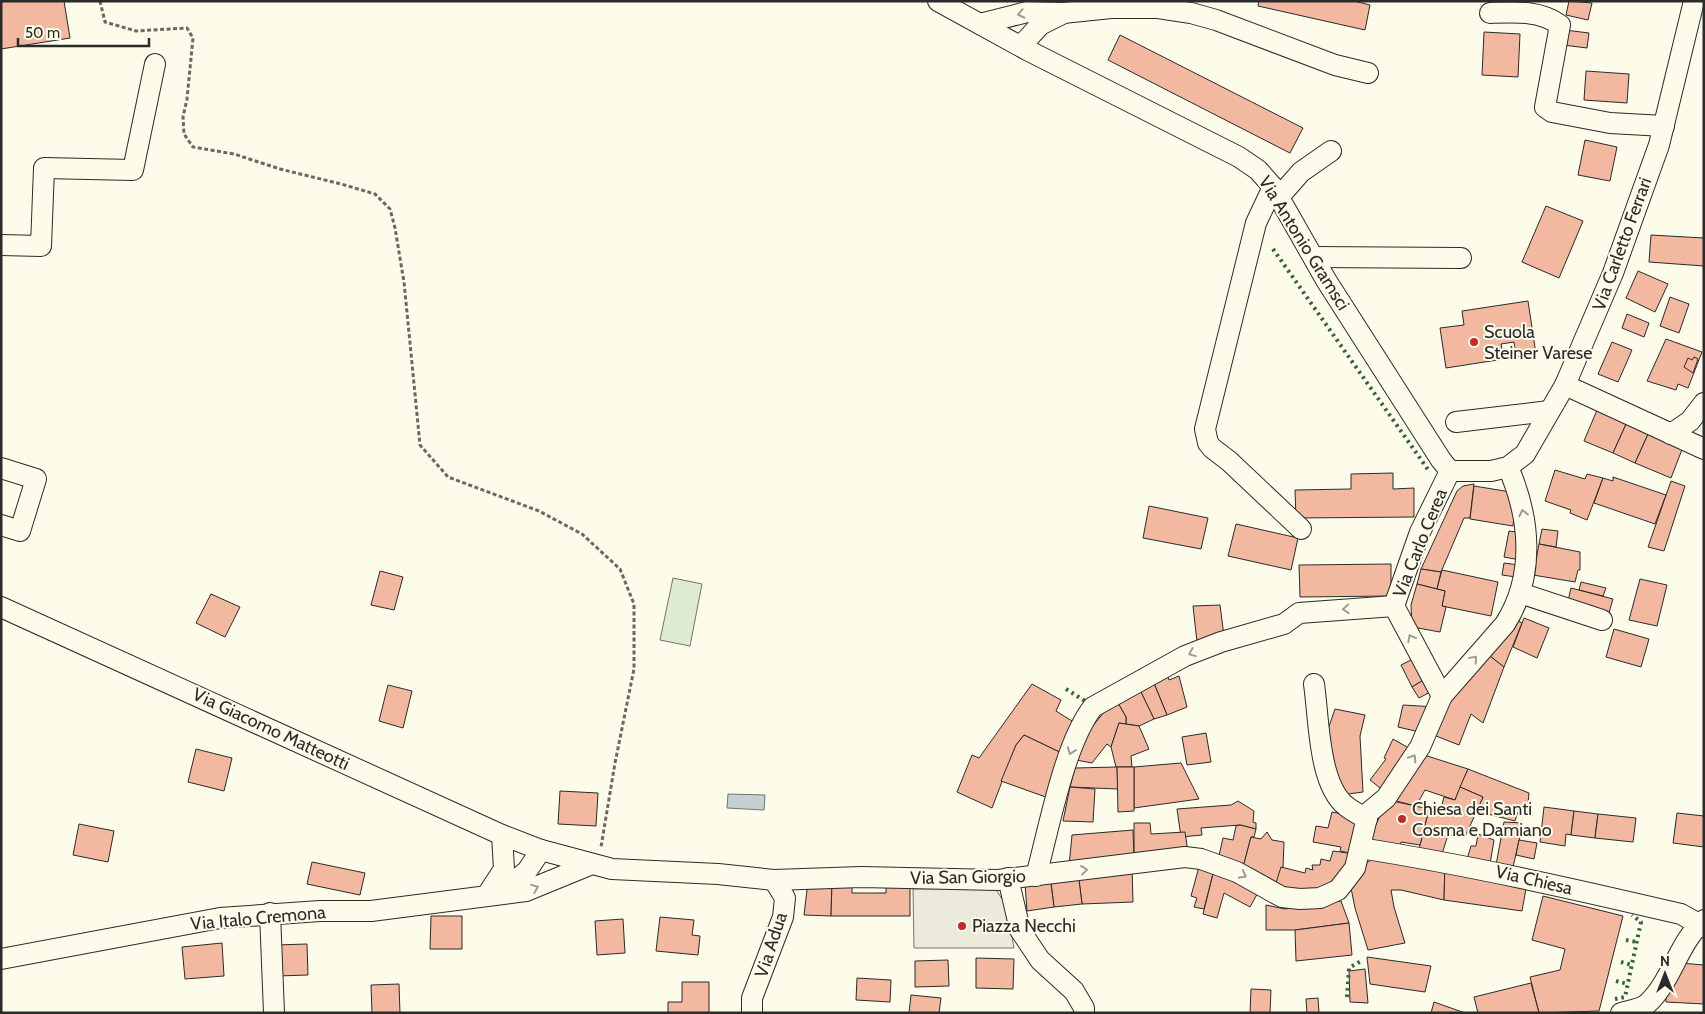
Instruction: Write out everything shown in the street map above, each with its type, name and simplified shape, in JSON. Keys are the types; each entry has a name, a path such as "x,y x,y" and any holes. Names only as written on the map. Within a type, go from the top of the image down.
{"street":[{"name":"Via Antonio Gramsci","path":"938,1 1021,46 1239,157 1258,170 1276,192 1326,280 1450,471"},
{"name":"Via Carletto Ferrari","path":"1508,467 1525,454 1565,385 1614,274 1664,126 1694,1"},
{"path":"980,24 1027,12 1063,13 1111,8 1158,8 1191,13 1335,65 1368,73"},
{"path":"1490,13 1524,12 1552,19 1560,25 1544,107 1552,112 1610,123 1664,126"},
{"path":"1021,46 1040,24 1063,13"},
{"path":"1,245 41,246 44,168 133,170 155,64"},
{"path":"1301,529 1229,461 1212,448 1206,437 1205,429 1256,223 1276,192 1331,152"},
{"path":"1314,257 1461,258"},
{"path":"1565,385 1704,449"},
{"path":"1671,434 1690,421 1704,403"},
{"path":"1456,422 1549,411"},
{"path":"1314,684 1324,765 1331,783 1345,806 1367,818 1368,813 1386,798 1420,747 1442,696 1505,624 1513,611 1520,593 1527,554 1527,536 1518,492 1508,467 1470,472 1450,471"},
{"path":"1,468 36,479 20,531 1,526"},
{"name":"Via Carlo Cerea","path":"1442,696 1394,606 1420,532 1450,471"},
{"path":"1520,593 1602,620"},
{"path":"1036,876 1069,754 1084,719 1093,707 1185,656 1221,642 1284,624 1299,612 1394,606"},
{"name":"Via Giacomo Matteotti","path":"1,607 502,835 541,850"},
{"name":"Via San Giorgio","path":"541,850 595,857 612,869 718,874 774,880 861,877 1008,878 1184,858 1201,859 1237,872 1282,897 1300,899 1320,898 1338,890 1356,868 1367,818"},
{"path":"493,894 504,869 502,835"},
{"name":"Via Chiesa","path":"1360,848 1444,861 1521,877 1680,914 1703,923"},
{"path":"493,894 526,871 541,850"},
{"name":"Via Italo Cremona","path":"1,959 220,918 270,913 371,911 526,891 595,857"},
{"path":"1008,878 1020,930 1040,960 1074,991 1084,1008 1084,1013"},
{"name":"Via Adua","path":"752,1013 752,998 783,917 785,898 774,880"},
{"path":"270,913 274,1013"},
{"path":"1621,1013 1646,1006 1703,923"}],"path":[{"path":"100,1 105,22 136,31 187,28 193,38 187,99 183,118 184,134 193,147 234,154 280,170 349,186 374,194 390,209 404,282 420,445 448,477 538,511 582,534 620,569 634,604 634,670 615,763 607,818 595,857"}],"green space":[{"path":"673,578 702,584 690,646 660,640"}],"shaded area":[{"path":"728,794 765,795 764,810 727,808"},
{"name":"Piazza Necchi","path":"995,888 1006,905 1014,948 914,948 913,889"}],"building":[{"path":"1,1 64,1 70,38 1,49"},
{"path":"1259,1 1354,1 1370,5 1365,30 1258,6"},
{"path":"1569,1 1592,3 1588,20 1566,15"},
{"path":"1565,30 1589,33 1587,48 1563,45"},
{"path":"1484,32 1520,34 1518,77 1482,75"},
{"path":"1120,35 1303,128 1290,153 1108,60"},
{"path":"1586,71 1629,74 1627,103 1584,100"},
{"path":"1585,140 1617,147 1610,181 1578,175"},
{"path":"1546,206 1583,221 1559,278 1522,262"},
{"path":"1651,235 1704,238 1704,266 1649,262"},
{"path":"1638,271 1668,284 1655,312 1626,298"},
{"path":"1670,297 1689,304 1679,333 1660,326"},
{"path":"1528,301 1536,354 1516,357 1514,342 1501,344 1504,359 1446,368 1440,328 1464,325 1462,311"},
{"path":"1627,314 1649,323 1644,337 1622,328"},
{"path":"1666,339 1702,352 1688,388 1678,384 1676,390 1647,381"},
{"path":"1612,342 1632,350 1618,382 1598,374"},
{"path":"1694,357 1698,359 1693,373 1684,367 1688,358 1692,360"},
{"path":"1597,410 1627,422 1613,453 1584,441"},
{"path":"1627,422 1649,432 1635,463 1613,453"},
{"path":"1649,432 1683,447 1671,478 1635,463"},
{"path":"1555,470 1585,479 1587,474 1603,478 1587,520 1570,513 1571,510 1545,501"},
{"path":"1393,473 1393,489 1414,488 1414,517 1296,518 1295,490 1351,489 1351,474"},
{"path":"1613,477 1666,495 1655,524 1594,503 1603,478 1613,481"},
{"path":"1671,481 1685,486 1664,551 1648,547"},
{"path":"1474,484 1470,518 1464,518 1441,572 1421,569 1457,491 1463,486"},
{"path":"1474,486 1517,493 1513,526 1470,519"},
{"path":"1149,506 1208,518 1201,549 1143,538"},
{"path":"1236,524 1298,538 1291,570 1228,556"},
{"path":"1542,529 1558,531 1556,547 1539,544"},
{"path":"1509,531 1524,533 1520,560 1504,557"},
{"path":"1539,544 1580,552 1580,570 1578,570 1575,582 1533,575"},
{"path":"1504,563 1519,565 1516,577 1502,575"},
{"path":"1391,564 1391,596 1300,597 1299,565"},
{"path":"1421,569 1441,572 1437,589 1417,584"},
{"path":"1442,570 1498,582 1491,616 1442,606 1445,591 1437,589"},
{"path":"380,571 403,577 394,610 371,605"},
{"path":"1640,579 1667,585 1657,626 1629,620"},
{"path":"1581,582 1606,588 1603,596 1579,590"},
{"path":"1417,584 1445,591 1442,606 1446,607 1440,632 1412,627 1411,605"},
{"path":"1571,588 1613,599 1608,616 1567,605"},
{"path":"211,594 240,607 225,637 196,623"},
{"path":"1220,605 1224,636 1197,642 1193,606"},
{"path":"1513,618 1522,623 1504,667 1486,653"},
{"path":"1524,618 1549,628 1537,658 1513,647"},
{"path":"1614,629 1649,639 1641,667 1606,657"},
{"path":"1486,653 1504,667 1483,723 1471,714 1459,745 1431,734 1446,704"},
{"path":"1419,656 1430,676 1412,687 1401,665"},
{"path":"1167,674 1169,680 1179,676 1187,707 1167,715 1153,681"},
{"path":"1430,676 1436,689 1419,698 1412,687"},
{"path":"1153,681 1167,715 1154,719 1139,688"},
{"path":"1032,684 1061,700 1056,711 1080,726 1072,758 1024,735 1016,745 992,808 957,792 972,755 979,758"},
{"path":"388,685 412,691 403,728 379,721"},
{"path":"1139,688 1154,719 1139,726 1126,724 1126,717 1118,703"},
{"path":"1118,703 1126,717 1126,724 1119,723 1111,747 1107,744 1092,763 1076,760 1084,737 1104,712"},
{"path":"1403,705 1436,707 1424,733 1398,727"},
{"path":"1335,709 1365,715 1360,736 1363,792 1348,794 1331,773 1326,735"},
{"path":"1119,723 1139,726 1149,749 1131,756 1132,767 1116,767 1111,747"},
{"path":"1206,733 1211,762 1187,765 1182,737"},
{"path":"1024,735 1072,758 1054,800 1001,781 1016,745"},
{"path":"1393,739 1414,751 1384,791 1370,780 1386,759 1384,758"},
{"path":"196,749 232,758 224,791 188,782"},
{"path":"1421,754 1468,769 1455,800 1425,790 1416,806 1396,801"},
{"path":"1181,763 1199,799 1134,808 1134,767"},
{"path":"1117,767 1118,789 1070,787 1075,768"},
{"path":"1117,767 1134,767 1134,811 1118,812"},
{"path":"1468,769 1529,793 1527,814 1518,812 1515,821 1476,811 1483,797 1460,787"},
{"path":"1070,787 1095,789 1093,822 1063,821"},
{"path":"1460,787 1483,797 1465,837 1448,835 1441,857 1418,853 1429,809 1440,812 1444,797 1455,800"},
{"path":"560,791 598,793 596,826 558,824"},
{"name":"Chiesa dei Santi Cosma e Damiano","path":"1388,800 1429,809 1420,845 1401,842 1399,851 1366,844"},
{"path":"1238,801 1254,811 1253,822 1256,823 1256,829 1240,825 1201,828 1202,835 1181,837 1177,809 1231,805"},
{"path":"1544,807 1574,811 1571,835 1566,834 1565,846 1540,842"},
{"path":"1574,811 1598,814 1595,838 1571,835"},
{"path":"1332,812 1362,818 1355,854 1340,851 1341,847 1313,842 1316,826 1328,828"},
{"path":"1677,813 1704,816 1704,847 1673,843"},
{"path":"1598,814 1636,818 1633,842 1595,838"},
{"path":"1504,822 1523,823 1513,867 1496,865"},
{"path":"1134,823 1150,823 1151,834 1185,832 1188,852 1134,859"},
{"path":"79,824 114,831 108,862 73,855"},
{"path":"1240,825 1256,829 1254,837 1251,837 1243,868 1218,860 1223,838 1233,840 1236,826"},
{"path":"1133,830 1134,859 1069,866 1072,835"},
{"path":"1267,832 1272,840 1284,842 1283,868 1275,886 1242,871 1251,837 1261,839"},
{"path":"1478,834 1494,840 1490,864 1467,859 1471,846 1476,846"},
{"path":"1519,840 1537,843 1534,859 1516,855"},
{"path":"1333,851 1355,854 1324,892 1275,886 1281,867 1305,873 1306,868 1313,870 1312,865 1320,865 1321,859 1330,861"},
{"path":"1377,855 1445,863 1444,900 1401,890 1391,890 1405,943 1368,950 1355,908 1350,883 1359,869"},
{"path":"312,862 365,873 360,895 307,884"},
{"path":"1200,863 1215,866 1204,909 1194,907 1197,898 1191,896"},
{"path":"1445,863 1527,883 1522,911 1444,900"},
{"path":"1132,866 1133,902 1082,904 1078,872"},
{"path":"1215,866 1260,889 1250,907 1224,893 1217,918 1203,914"},
{"path":"1078,872 1082,904 1054,907 1050,876"},
{"path":"1050,876 1054,907 1027,911 1025,884"},
{"path":"818,882 832,882 831,916 804,915 807,890"},
{"path":"832,882 852,882 852,893 886,893 886,883 910,882 910,916 831,916"},
{"path":"1543,896 1623,916 1599,1011 1539,1013 1530,977 1560,970 1565,949 1532,940"},
{"path":"1341,901 1349,923 1295,930 1266,930 1266,905 1285,909"},
{"path":"431,916 462,916 462,949 430,949"},
{"path":"660,917 694,920 692,935 700,936 698,955 656,951"},
{"path":"623,919 625,953 597,955 595,921"},
{"path":"1349,923 1352,955 1296,961 1295,930"},
{"path":"222,943 224,976 185,979 182,947"},
{"path":"307,944 308,975 277,976 276,945"},
{"path":"1367,957 1431,966 1425,992 1370,984"},
{"path":"976,958 1014,959 1013,989 976,988"},
{"path":"948,960 949,986 915,987 915,961"},
{"path":"1680,963 1704,965 1704,1004 1666,1002 1666,990"},
{"path":"1365,969 1368,1003 1350,1002 1349,971"},
{"path":"857,978 891,980 890,1002 856,1000"},
{"path":"682,982 709,982 709,1013 668,1013 668,1002 682,1002"},
{"path":"1531,983 1539,1013 1478,1013 1474,997"},
{"path":"399,984 400,1013 372,1013 371,985"},
{"path":"1251,989 1271,990 1270,1013 1250,1013"},
{"path":"911,995 941,998 939,1013 909,1013"},
{"path":"1318,998 1319,1013 1307,1013 1306,999"},
{"path":"1434,1002 1465,1013 1431,1013"}],"hedge":[{"path":"1273,249 1429,471"},
{"path":"1066,689 1085,701"},
{"path":"1615,999 1625,997 1641,922 1632,915"},
{"path":"1626,940 1637,942"},
{"path":"1347,997 1349,968 1361,961"},
{"path":"1621,962 1632,965"},
{"path":"1616,981 1628,984"}],"place":[{"name":"Scuola Steiner Varese","path":"1474,342"},
{"name":"Chiesa dei Santi Cosma e Damiano","path":"1402,819"},
{"name":"Piazza Necchi","path":"962,926"}]}
